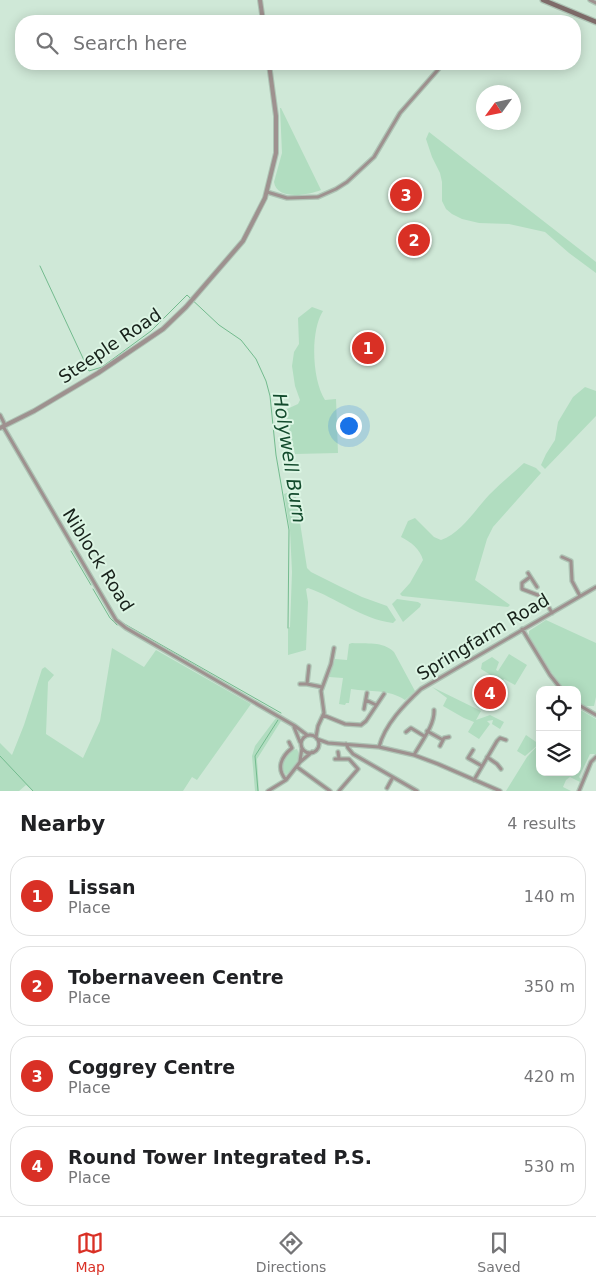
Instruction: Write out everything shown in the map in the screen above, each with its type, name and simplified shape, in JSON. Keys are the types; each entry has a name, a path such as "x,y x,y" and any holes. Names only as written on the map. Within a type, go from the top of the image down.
{"main road":[{"path":"546,1 579,15"},
{"path":"581,16 596,22"}],"street":[{"path":"260,0 262,15"},
{"path":"590,0 596,4"},
{"name":"Steeple Road","path":"2,427 91,378 163,329 191,301 243,240 261,209 276,153 274,103 270,70"},
{"path":"267,192 287,198 318,197 347,182 374,157 400,113 438,70"},
{"name":"Niblock Road","path":"0,415 2,427 116,620 126,628 308,735"},
{"path":"562,557 571,561 572,581 580,596"},
{"path":"537,587 529,575 522,584 522,589 543,597 552,613"},
{"name":"Springfarm Road","path":"379,747 384,734 397,713 421,689 596,587"},
{"path":"522,629 559,686"},
{"path":"301,742 303,737 318,726 324,715 320,695 329,670 332,651"},
{"path":"307,684 309,666"},
{"path":"300,684 322,687"},
{"path":"364,709 367,693"},
{"path":"324,715 346,724 359,726 366,721 384,694"},
{"path":"366,700 376,704"},
{"path":"581,706 596,715"},
{"path":"414,755 434,715 434,710"},
{"path":"292,724 301,742 300,762"},
{"path":"316,749 318,744 318,726"},
{"path":"406,732 410,728 424,736"},
{"path":"427,730 443,740"},
{"path":"308,735 328,743 379,747 414,755 500,791"},
{"path":"440,746 443,740 449,737"},
{"path":"474,780 499,739 506,740"},
{"path":"286,780 281,772 280,765 283,757 292,748 289,742"},
{"path":"268,791 286,780 300,762 312,752 328,743"},
{"path":"346,744 353,754 416,791"},
{"path":"302,748 306,752 312,752"},
{"path":"473,750 468,758 482,766"},
{"path":"338,752 337,759 347,758 351,760 358,770 339,791"},
{"path":"487,757 501,769"},
{"path":"579,791 591,762 596,757"},
{"path":"297,767 330,791"},
{"path":"386,788 393,777"}],"green space":[{"path":"280,108 321,190 309,194 294,195 281,192 276,188 274,182 282,153"},
{"path":"429,132 596,262 596,273 545,232 509,224 479,223 462,219 446,209 442,201 440,173 426,139"},
{"path":"312,307 323,311 314,343 315,368 317,380 325,400 336,399 338,453 295,454 286,417 287,409 298,404 300,400 295,386 292,366 294,352 299,344 298,318"},
{"path":"585,387 596,391 596,416 545,469 541,465 555,440 558,422 573,397"},
{"path":"524,463 536,468 541,473 493,527 487,539 475,580 510,605 508,607 402,596 400,594 410,583 423,560 415,546 401,537 408,521 415,518 434,537 441,540 448,537 461,527 489,495"},
{"path":"295,490 307,568 311,572 362,597 387,606 396,620 393,623 381,621 360,613 308,588 306,589 308,602 306,650 288,655 292,572 290,530 284,494"},
{"path":"397,599 421,604 403,622 392,604"},
{"path":"546,620 596,643 596,697 594,706 581,704 581,686 561,686 529,636 529,631"},
{"path":"349,644 374,644 390,648 415,691 405,700 386,692 351,689 349,703 345,705 339,704 343,678 329,677 335,659 347,660"},
{"path":"112,648 144,667 156,650 251,704 197,780 192,777 183,791 33,791 26,785 19,791 0,791 0,743 12,755 42,669 45,667 54,675 48,682 46,734 83,758 100,721"},
{"path":"509,654 527,665 515,685 504,679 502,682 481,669 482,663 492,657 499,662 496,670 498,671"},
{"path":"432,687 481,711 476,720 490,715 504,722 500,729 492,724 493,720 487,721 490,724 479,739 468,732 474,722 443,706 447,698"},
{"path":"581,710 596,719 596,754 590,754 581,773"},
{"path":"276,718 281,721 257,759 259,791 255,791 252,756 255,746"},
{"path":"526,735 536,742 536,747 525,756 517,751"},
{"path":"536,747 536,776 579,776 580,782 570,777 566,780 563,787 571,791 506,791 527,757"},
{"path":"297,749 298,760 286,775 283,766 284,757 289,752"}],"waterway":[{"name":"Holywell Burn","path":"40,266 89,371 102,367 151,331 187,295 219,325 241,340 256,359 266,381 270,396 276,455 289,530 288,628"},
{"path":"71,551 91,585"},
{"path":"93,589 110,618 117,625"},
{"path":"121,622 281,713"},
{"name":"Holywell Burn","path":"258,791 255,756 278,720"},
{"path":"0,756 33,791"}],"place":[{"name":"Coggrey Centre","path":"406,195"},
{"name":"Tobernaveen Centre","path":"414,240"},
{"name":"Lissan","path":"368,348"},
{"name":"Round Tower Integrated P.S.","path":"490,693"}]}
